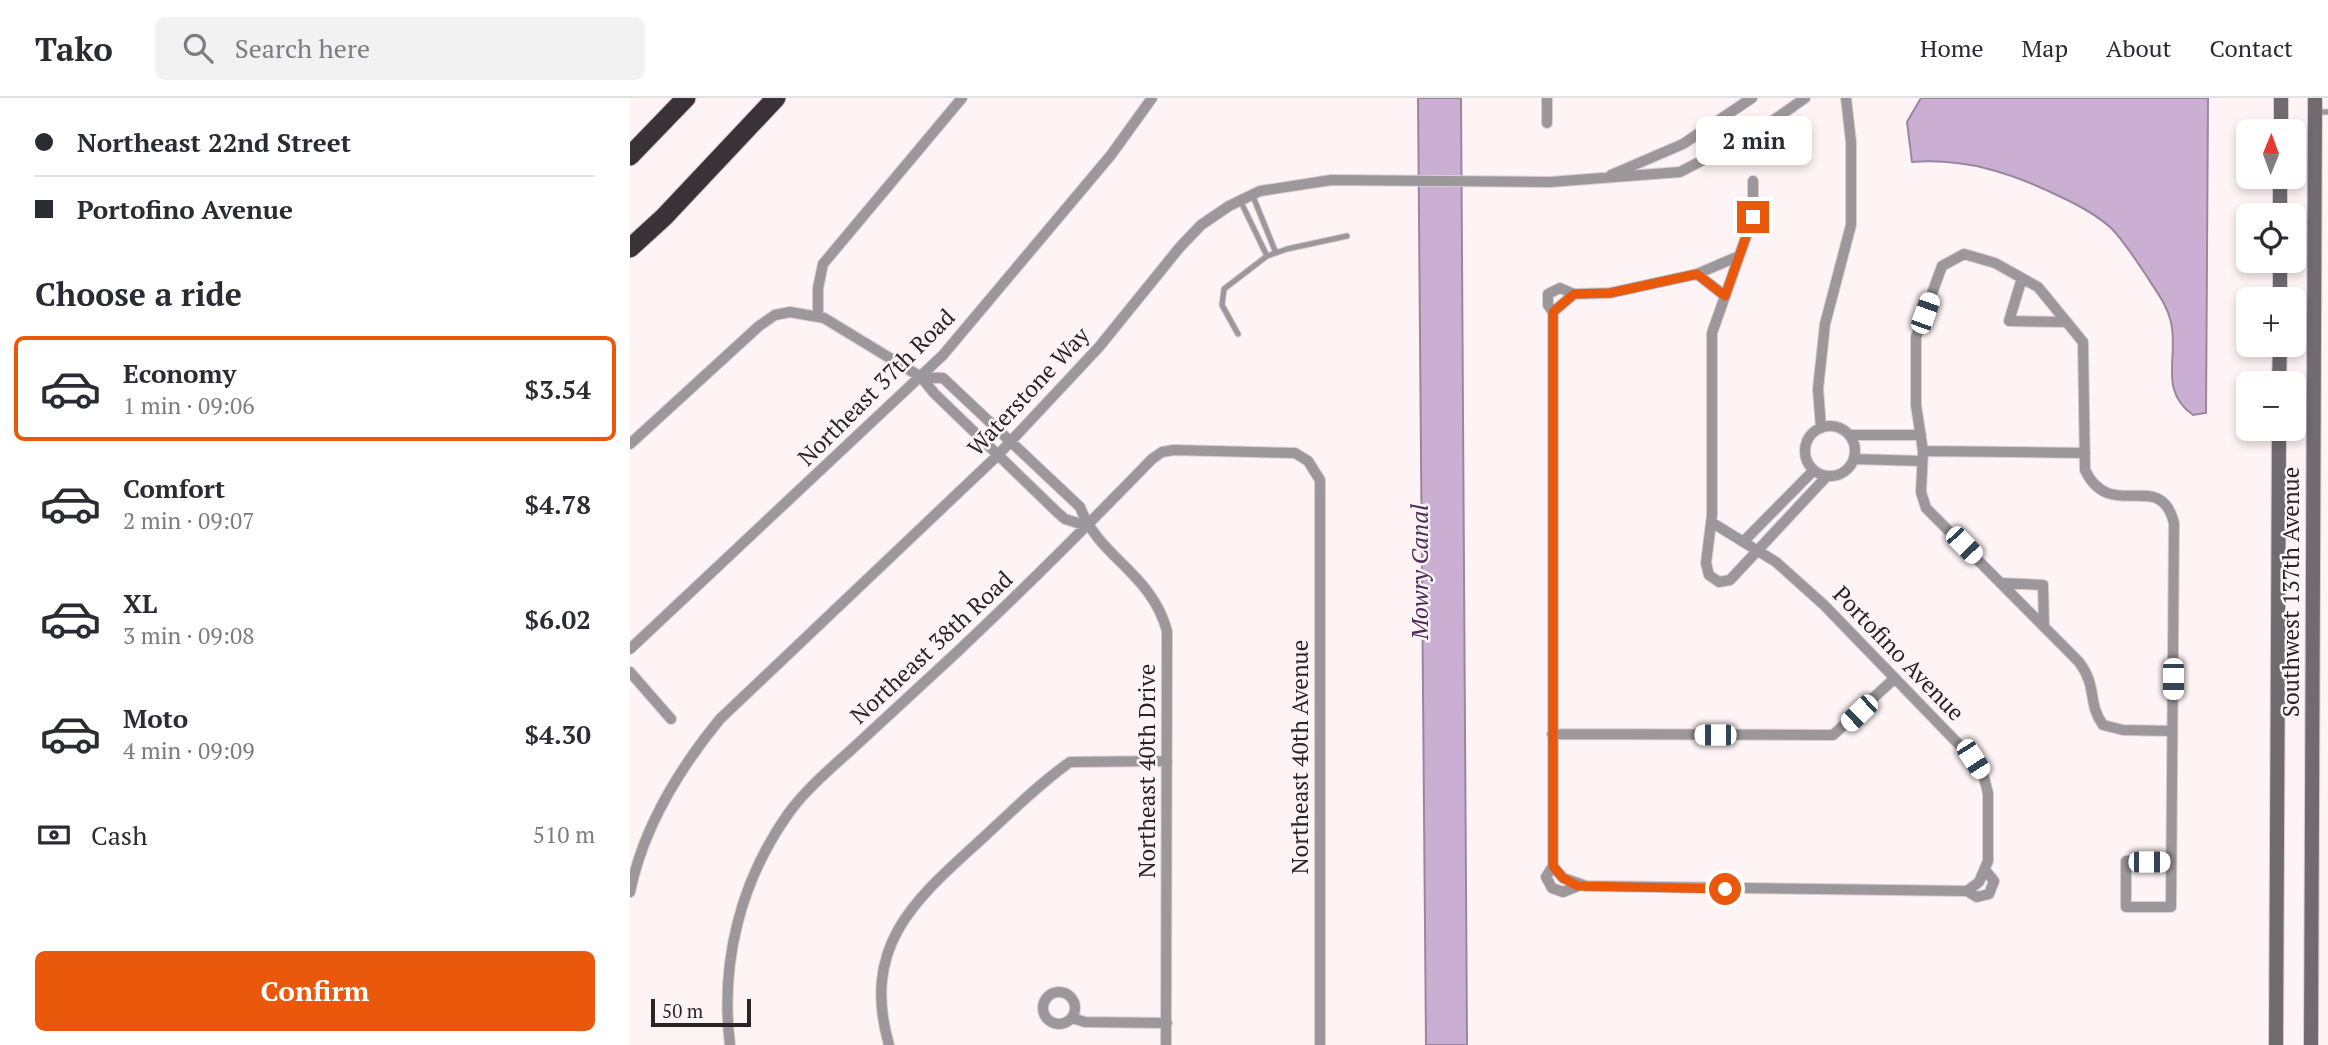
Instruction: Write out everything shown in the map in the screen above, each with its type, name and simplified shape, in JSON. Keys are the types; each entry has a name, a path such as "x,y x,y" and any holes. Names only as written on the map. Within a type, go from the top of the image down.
{"highway":[{"path":"630,156 686,98"},
{"path":"630,248 664,217 776,98"}],"main road":[{"path":"2281,98 2281,119"},
{"name":"Southwest 137th Avenue","path":"2311,1045 2319,107"},
{"name":"Southwest 137th Avenue","path":"2276,1045 2279,441"}],"street":[{"path":"818,316 818,288 823,264 962,98"},
{"name":"Northeast 37th Road","path":"630,649 943,355 1103,166 1152,98"},
{"path":"1547,98 1547,123"},
{"name":"Waterstone Way","path":"1599,180 1682,144 1752,98"},
{"name":"Waterstone Way","path":"630,892 651,827 694,751 720,719 1011,442 1099,347 1202,225 1252,194 1284,186 1331,180 1599,180 1680,172 1757,132 1805,98"},
{"path":"1821,428 1818,389 1825,324 1851,225 1851,142 1846,98"},
{"path":"1754,181 1753,217 1712,333 1711,523 1706,563 1709,575 1719,582 1730,580 1827,476"},
{"path":"2171,862 2126,861 2126,907 2171,907 2174,523 2170,509 2161,500 2149,495 2104,495 2093,487 2085,470 2083,342 2038,287 1977,255 1964,254 1942,265 1916,338 1916,405 1923,456 1921,492 1926,508 2089,676 2094,708 2103,725 2123,730 2172,731"},
{"path":"1739,256 1697,274 1610,293 1574,294 1557,308 1553,866 1546,877 1552,888 1563,892 1578,886 1967,891 1977,897 1989,894 1994,881 1985,870"},
{"path":"1697,274 1725,296"},
{"path":"2022,278 2009,321 2067,322"},
{"path":"630,444 775,315 803,312 818,316 921,377 997,456 1065,519 1087,526"},
{"path":"921,377 943,378 1080,508 1087,526"},
{"path":"1837,427 1850,435 1854,442 1854,459 1840,474 1827,476 1814,470 1805,451 1810,437 1821,428 1837,427"},
{"path":"1850,435 1921,435"},
{"name":"Northeast 38th Road","path":"730,1045 727,983 731,949 749,886 765,851 789,812 828,771 1051,564 1152,458 1162,452 1295,453 1316,469"},
{"path":"1854,459 2085,453"},
{"name":"Northeast 40th Avenue","path":"1316,469 1320,480 1320,1045"},
{"path":"1743,542 1814,470"},
{"name":"Portofino Avenue","path":"1711,523 1776,562 1824,605 1973,759 1983,774 1988,793 1985,870 1979,882 1967,891"},
{"name":"Northeast 40th Drive","path":"1087,526 1142,581 1161,610 1167,631 1167,1045"},
{"path":"2001,583 2043,585 2044,627"},
{"path":"630,672 671,719"},
{"path":"1552,734 1833,735 1895,678"},
{"path":"889,1045 881,1000 885,970 893,937 921,894 1069,762 1167,761"},
{"path":"1553,866 1563,878 1578,886"},
{"path":"1072,1018 1085,1022 1167,1023"}],"lane":[{"path":"1252,194 1276,253"},
{"path":"1240,200 1268,256"},
{"path":"1238,334 1222,305 1221,296 1224,289 1257,261 1268,256 1347,236"}],"shaded area":[{"name":"Mowry Canal","path":"1418,98 1461,98 1467,1045 1426,1045"},
{"path":"1921,98 2208,98 2206,413 2193,415 2176,395 2172,373 2173,335 2169,315 2146,275 2116,233 2099,218 2080,207 2007,174 1951,162 1912,162 1907,122"}],"route":[{"path":"1725,889 1578,886 1563,878 1553,866 1553,312 1574,294 1610,293 1697,274 1725,296 1753,217"}]}
